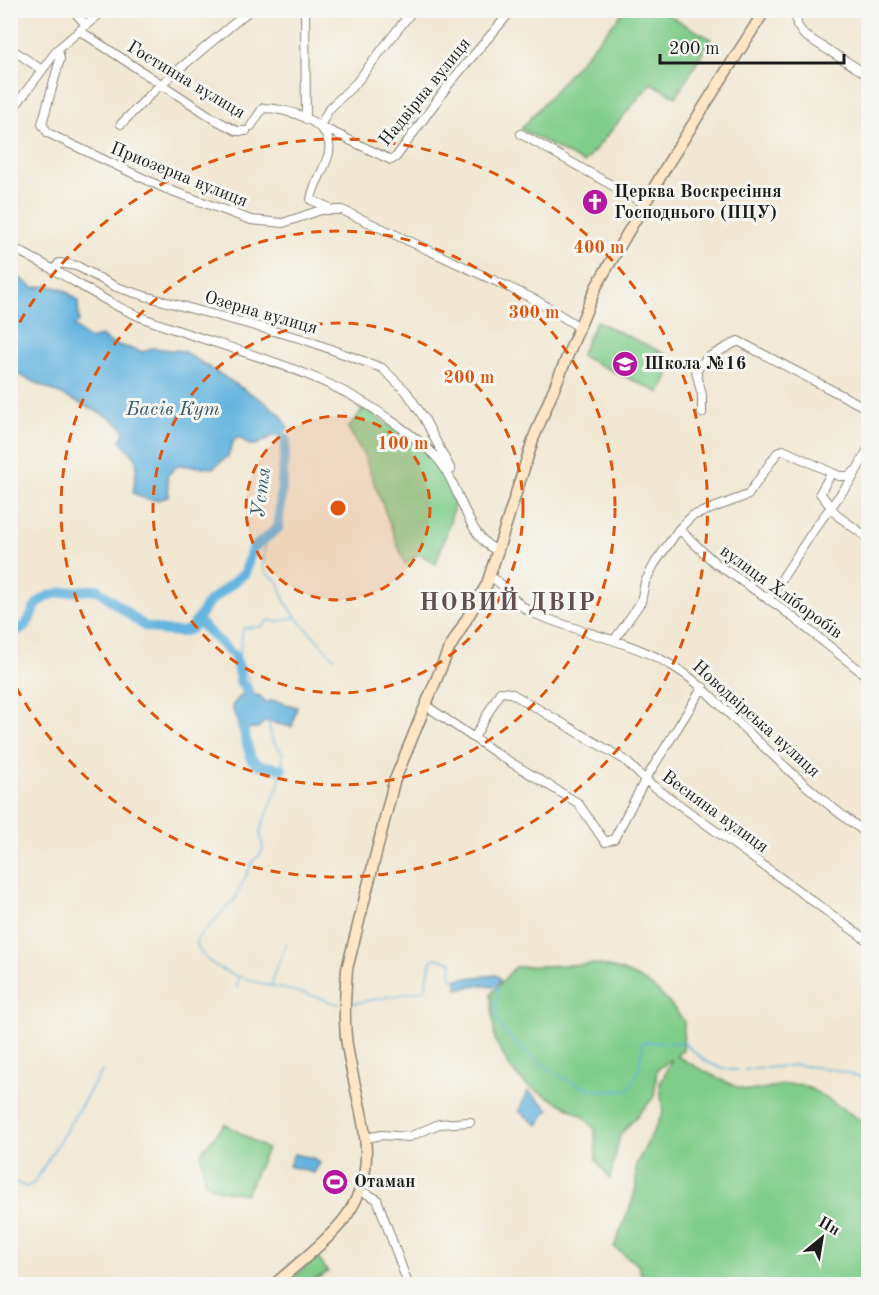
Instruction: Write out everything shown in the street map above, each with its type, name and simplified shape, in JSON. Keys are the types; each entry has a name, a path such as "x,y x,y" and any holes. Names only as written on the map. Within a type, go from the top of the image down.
{"main road":[{"path":"275,1284 342,1222 367,1169 366,1138 348,1050 345,997 347,969 394,782 448,651 490,577 534,437 601,276 765,10"}],"street":[{"name":"Гостинна вулиця","path":"73,10 83,28 160,85 233,129 249,128 263,108 306,118 320,126"},
{"path":"10,113 58,49 104,10"},
{"path":"121,123 160,85 250,10"},
{"path":"305,10 306,118"},
{"path":"413,10 356,83 322,118 320,126 328,142 329,154 314,188 312,202 342,210 536,300 579,327"},
{"name":"Надвірна вулиця","path":"320,126 391,160 396,158 449,84 512,10"},
{"path":"796,10 795,18 800,31 868,75"},
{"path":"10,48 42,70"},
{"name":"Приозерна вулиця","path":"58,49 60,59 43,114 42,124 48,133 164,188 251,220 283,223 321,210 342,210"},
{"path":"521,134 645,204"},
{"path":"10,246 148,321 285,364 330,383 387,417 440,462 454,483 475,528 490,548 499,551"},
{"name":"Озерна вулиця","path":"54,270 59,263 76,266 116,287 303,339 382,369 406,391 424,418 450,468 454,483"},
{"path":"702,413 702,395 696,372 707,358 738,340 868,410"},
{"path":"768,600 815,528 832,508 868,449"},
{"path":"615,639 641,602 645,582 655,563 679,529 692,516 748,495 777,453 783,450 831,474 848,476 855,471"},
{"path":"831,474 820,494 832,508 868,538"},
{"name":"вулиця Хліборобів","path":"679,529 715,563 768,600 868,677"},
{"name":"Новодвірська вулиця","path":"490,577 499,580 518,605 532,613 615,639 677,668 703,687 831,808 868,834"},
{"path":"474,738 500,692 511,693 625,760 645,780 703,687"},
{"name":"Весняна вулиця","path":"425,705 578,803 605,842 614,839 645,780 868,941"},
{"path":"366,1138 382,1135 398,1138 409,1137 440,1124 470,1122"},
{"path":"358,1190 377,1199 408,1284"}],"green space":[{"path":"624,11 661,11 711,39 676,97 651,83 584,163 521,129"},
{"path":"596,321 668,355 672,366 660,393 580,356"},
{"path":"364,408 418,446 431,458 450,483 454,504 436,564 420,554 405,564 364,456 348,428"},
{"path":"595,964 635,976 665,998 684,1021 683,1050 676,1056 721,1080 746,1090 794,1084 808,1087 868,1124 868,1284 645,1284 638,1265 614,1247 632,1202 636,1187 636,1165 663,1113 660,1084 672,1059 657,1070 654,1097 620,1135 610,1179 596,1160 595,1129 583,1116 526,1085 510,1068 495,1040 491,994 515,967"},
{"path":"225,1124 267,1149 246,1194 219,1190 205,1182 201,1152"},
{"path":"317,1257 328,1272 315,1279 314,1284 286,1284"}],"water":[{"name":"Басів Кут","path":"11,272 35,288 47,286 63,290 78,301 79,322 74,326 89,339 101,336 111,343 143,352 152,348 183,351 266,403 281,415 288,428 256,445 249,445 239,437 234,440 228,456 213,468 178,465 167,476 169,496 160,500 151,500 137,496 133,493 137,465 135,457 120,440 124,433 121,426 111,418 11,371"},
{"path":"244,692 260,696 267,703 272,700 297,707 292,727 265,721 258,728 239,729 232,706"},
{"path":"496,975 500,982 493,987 481,985 457,989 457,979"},
{"path":"528,1091 549,1109 538,1125 519,1111"},
{"path":"294,1154 313,1158 320,1163 314,1173 289,1166"}],"waterway":[{"name":"Устя","path":"10,626 20,630 23,628 35,607 47,597 63,592 97,589 144,626 165,631 182,632 191,629 208,603 245,573 252,549 278,528 286,440 271,421"},
{"path":"266,541 263,566 266,573 279,582 284,600 296,617 334,658"},
{"path":"254,695 239,656 243,628 261,627 269,620 277,622 296,617"},
{"path":"198,621 235,657 241,683 248,692 249,705 242,724 251,759 259,765 282,769"},
{"path":"268,720 272,740 283,753 279,784 260,831 263,848 260,855 253,861 235,899 196,940 201,953 228,973 339,1004"},
{"path":"272,984 274,973 287,943"},
{"path":"350,1004 425,990 431,961 435,958 452,962 451,978 459,983"},
{"path":"237,988 238,979"},
{"path":"494,984 499,989 496,1013 503,1030 522,1050 560,1076 582,1087 629,1091 638,1071 643,1042 684,1043 714,1065 737,1070"},
{"path":"744,1070 796,1065 832,1069 868,1079"},
{"path":"10,1180 26,1187 34,1183 102,1071"}],"place":[{"name":"Церква Воскресіння Господнього (ПЦУ)","path":"595,202"},
{"name":"Школа №16","path":"625,364"},
{"name":"Отаман","path":"335,1182"}],"district":[{"name":"НОВИЙ ДВІР","path":"508,604"}]}
